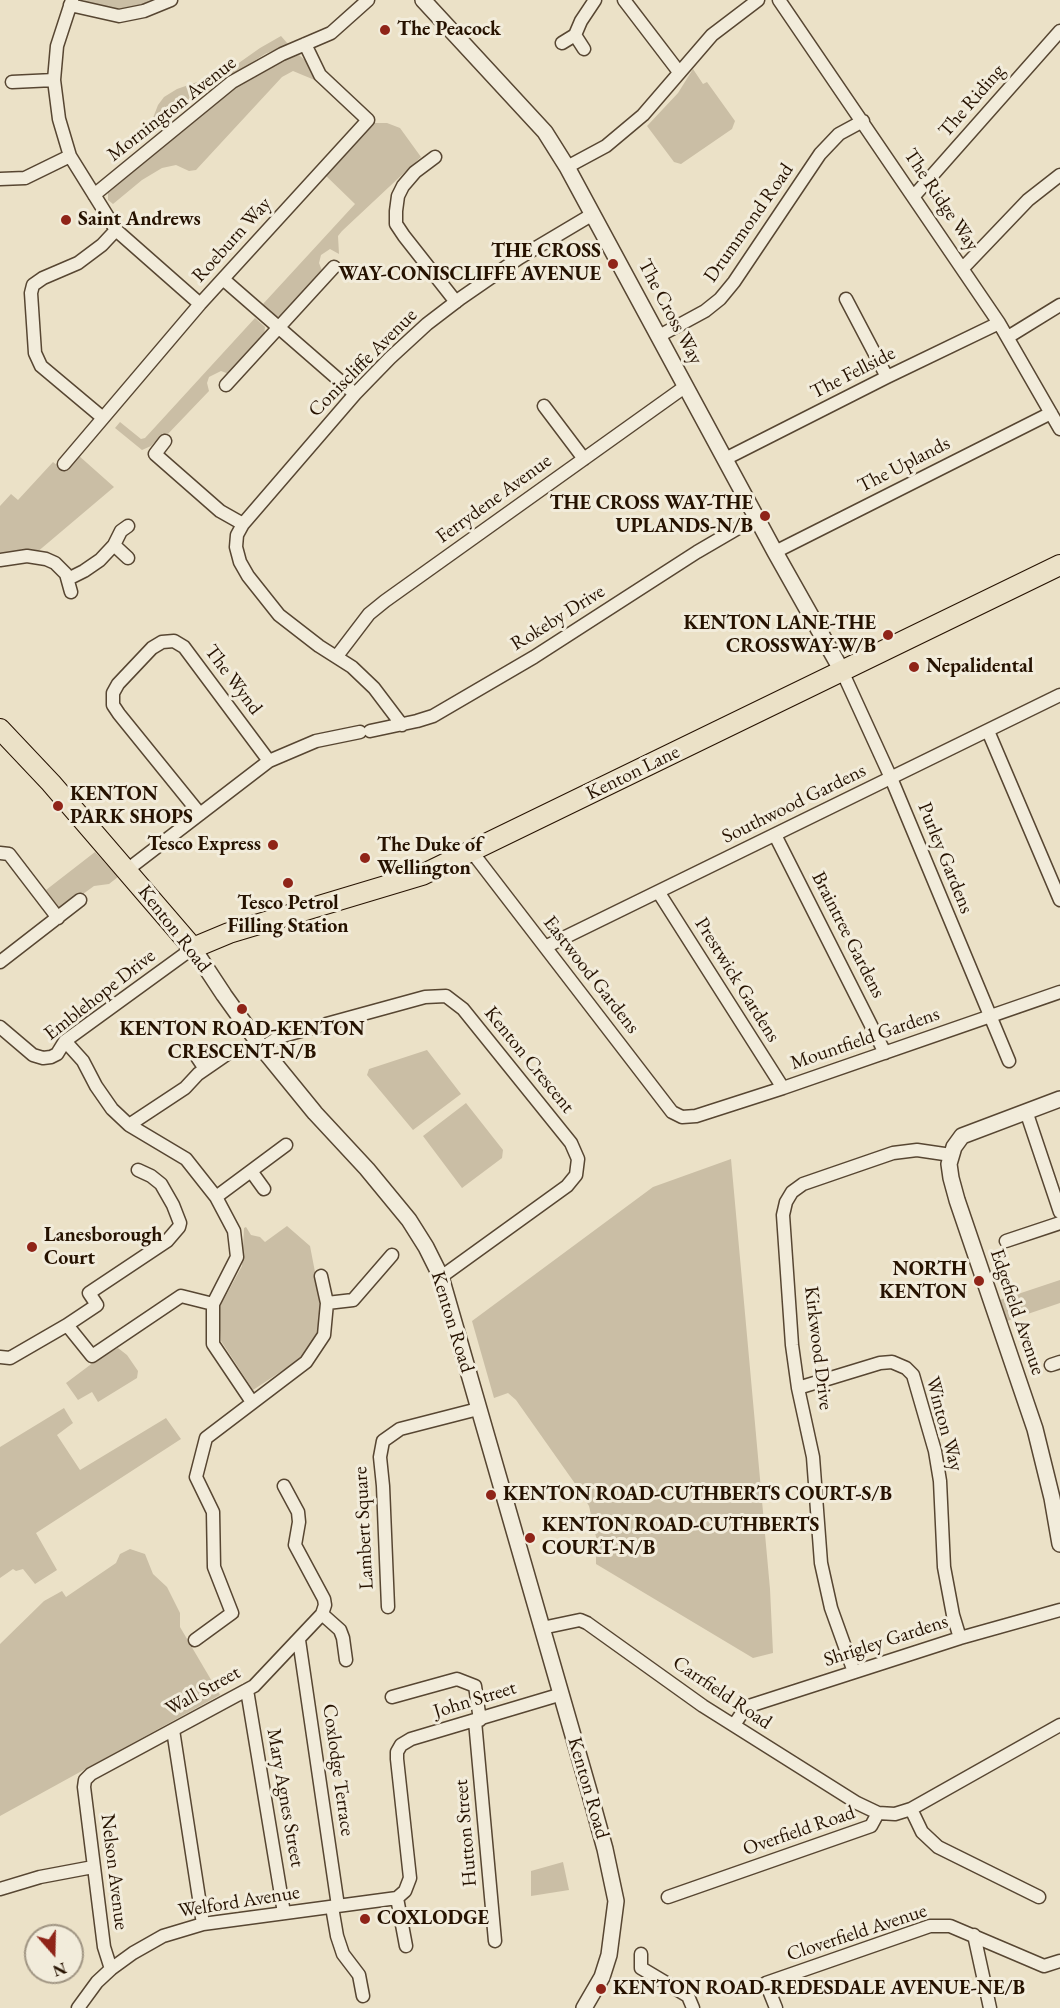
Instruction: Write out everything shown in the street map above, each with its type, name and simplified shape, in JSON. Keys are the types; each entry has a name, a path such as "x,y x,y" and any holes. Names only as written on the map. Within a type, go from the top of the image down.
{"main road":[{"name":"Kenton Lane","path":"193,948 229,933 411,879 472,852 1060,565"},
{"name":"Kenton Road","path":"0,729 51,783 193,948"}],"street":[{"path":"171,0 144,11 119,15 71,2 57,46 54,80 58,119 70,156 116,230 200,304"},
{"name":"Mornington Avenue","path":"94,195 232,82 282,54 331,33 368,0"},
{"name":"The Cross Way","path":"423,0 545,132 567,167 775,552 842,671"},
{"path":"562,43 575,35 580,21 595,0"},
{"path":"624,0 679,72"},
{"path":"567,167 606,146 643,115 712,35 758,0"},
{"name":"The Ridge Way","path":"779,0 963,268 999,323 1060,429"},
{"name":"The Riding","path":"914,196 1060,31"},
{"path":"575,35 584,49"},
{"name":"Roeburn Way","path":"64,464 200,304 368,120 321,75 305,44"},
{"path":"12,82 54,80"},
{"name":"Drummond Road","path":"659,336 705,311 720,299 734,282 820,154 839,134 862,120"},
{"path":"0,179 24,178 70,156"},
{"path":"435,157 415,172 403,186 398,196 396,224 456,302"},
{"path":"963,268 1028,200 1060,175"},
{"name":"Coniscliffe Avenue","path":"243,524 355,394 427,324 519,258 593,214"},
{"path":"103,418 41,366 35,353 31,293 33,285 43,278 78,263 102,245 116,230"},
{"path":"226,385 334,267"},
{"path":"223,279 355,394"},
{"path":"846,299 887,377"},
{"path":"1008,338 1060,305"},
{"name":"The Fellside","path":"725,459 999,323"},
{"name":"Ferrydene Avenue","path":"337,656 369,614 385,601 686,386"},
{"path":"544,406 584,459"},
{"name":"The Uplands","path":"775,552 1051,413"},
{"path":"165,441 155,454 219,511 243,524 237,535 236,547 240,562 248,576 279,615 319,646 352,667 374,688 402,725"},
{"name":"Rokeby Drive","path":"127,870 269,761 323,738 402,725 433,716 534,657 697,552 757,518"},
{"path":"0,560 27,556 46,559 55,563 66,574 70,585 100,560 114,545 121,531 128,526"},
{"path":"114,545 128,558"},
{"name":"The Wynd","path":"200,814 113,705 113,693 118,684 152,648 162,642 174,641 183,647 269,761"},
{"name":"Purley Gardens","path":"842,671 891,778 1009,1061"},
{"name":"Southwood Gardens","path":"545,947 1060,694"},
{"path":"988,731 1060,900"},
{"name":"Braintree Gardens","path":"775,835 885,1053"},
{"name":"Eastwood Gardens","path":"472,852 672,1112 682,1117"},
{"path":"0,853 9,854 58,918"},
{"name":"Prestwick Gardens","path":"659,892 783,1088"},
{"path":"0,962 80,900"},
{"name":"Emblehope Drive","path":"0,1027 33,1055 43,1058 51,1057 57,1054 65,1041 193,948"},
{"name":"Kenton Road","path":"193,948 262,1048 315,1113 367,1169 409,1220 441,1277 562,1694 605,1849 616,1901 609,1955 602,1977 584,2008"},
{"name":"Mountfield Gardens","path":"682,1117 696,1116 783,1088 1060,992"},
{"name":"Kenton Crescent","path":"262,1048 279,1037 424,997 446,996 463,1009 571,1143 578,1159 576,1175 567,1186 441,1277"},
{"path":"65,1041 83,1061 96,1086 112,1109 129,1125 186,1159 216,1197 234,1231 237,1257 213,1304 213,1344 252,1402"},
{"path":"195,1054 205,1069"},
{"path":"129,1125 185,1088 205,1069 226,1054"},
{"path":"950,1160 954,1147 962,1136 1060,1099"},
{"path":"1026,1111 1060,1212"},
{"path":"216,1197 286,1145"},
{"name":"Kirkwood Drive","path":"854,1672 831,1608 821,1563 813,1457 798,1388 792,1345 783,1215 786,1202 792,1192 803,1184 893,1153 917,1150 950,1160"},
{"name":"Edgefield Avenue","path":"950,1160 951,1178 957,1200 1035,1429 1052,1498 1060,1544"},
{"path":"0,1357 10,1358 98,1305 89,1293 167,1240 179,1227 180,1223 173,1205 161,1184 138,1170"},
{"path":"251,1171 264,1190"},
{"path":"1006,1241 1060,1223"},
{"path":"327,1303 353,1300 392,1255"},
{"path":"195,1640 232,1612 214,1567 213,1512 196,1477 206,1438 306,1362 324,1335 327,1303 321,1276"},
{"path":"67,1325 92,1356 181,1296 213,1304"},
{"name":"Winton Way","path":"798,1388 892,1362 906,1368 913,1375 935,1451 940,1481 945,1575 952,1615 960,1638"},
{"name":"Lambert Square","path":"388,1606 380,1448 383,1441 400,1429 478,1409"},
{"path":"284,1486 298,1512 299,1522 295,1545 324,1599 322,1614 340,1630 344,1638 346,1660"},
{"name":"Shrigley Gardens","path":"734,1725 746,1707 960,1638 1060,1610"},
{"name":"Wall Street","path":"85,1780 91,1774 258,1683 322,1614"},
{"name":"Carrfield Road","path":"542,1628 580,1620 703,1706 857,1803 878,1813"},
{"name":"Coxlodge Terrace","path":"299,1640 335,1906 337,1936 344,1954 359,1975 363,1996"},
{"name":"Hutton Street","path":"392,1697 457,1679 475,1686 495,1941"},
{"name":"Mary Agnes Street","path":"247,1690 284,1913"},
{"name":"John Street","path":"397,1898 405,1891 410,1878 397,1759 401,1745 411,1739 562,1694"},
{"name":"Overfield Road","path":"668,1897 871,1826 878,1813 895,1814 911,1809 1060,1725"},
{"path":"173,1730 203,1924"},
{"name":"Nelson Avenue","path":"85,1780 93,1867 104,1947 111,1969"},
{"path":"911,1809 922,1832 938,1847 1039,1897"},
{"path":"0,1889 40,1877 93,1867"},
{"path":"397,1898 406,1946"},
{"name":"Welford Avenue","path":"78,2008 111,1969 163,1936 203,1924 397,1898"},
{"name":"Cloverfield Avenue","path":"776,2008 766,1983 930,1926 950,1926 1044,1965 1060,1961"},
{"path":"974,1935 990,2008"},
{"path":"641,1954 641,1968 688,1996 693,2008"}],"shaded area":[{"path":"84,0 159,0 147,5 118,10 87,4"},
{"path":"281,36 288,44 265,54 196,98 155,133 153,118 164,97 177,89 226,72"},
{"path":"299,55 307,62 317,81 293,71 282,77 196,170 189,171 176,165 162,168 142,180 113,204 108,200 108,191 210,105 267,67"},
{"path":"693,69 703,84 707,82 735,121 732,129 681,164 674,162 647,126 678,93"},
{"path":"371,123 387,123 400,128 421,157 342,231 338,236 339,254 330,249 321,255 319,263 323,273 284,314 277,317 263,304 355,204 322,172"},
{"path":"255,318 265,327 264,336 229,374 221,371 209,377 207,383 209,391 165,437 159,438 151,446 142,450 115,428 120,422 141,439 145,438"},
{"path":"78,455 114,487 36,553 0,554 0,506 11,494 18,500 53,462 64,471"},
{"path":"95,852 118,877 109,884 94,886 61,910 46,890"},
{"path":"427,1050 461,1094 413,1130 367,1075 369,1069"},
{"path":"466,1103 503,1150 502,1158 462,1188 423,1136"},
{"path":"731,1159 770,1589 773,1653 753,1658 596,1564 596,1537 589,1506 516,1400 508,1393 494,1398 472,1321 653,1187"},
{"path":"287,1226 310,1246 320,1298 319,1330 303,1357 253,1390 221,1341 218,1310 242,1266 244,1228 246,1227 251,1235 260,1237 265,1242"},
{"path":"1060,1280 1060,1303 1007,1321 1000,1300"},
{"path":"118,1348 127,1355 138,1371 137,1378 98,1402 92,1392 78,1400 66,1383 98,1359"},
{"path":"64,1408 73,1423 57,1435 80,1470 166,1418 181,1439 36,1533 57,1570 35,1584 23,1569 16,1571 13,1569 0,1578 0,1447"},
{"path":"130,1549 145,1554 153,1574 167,1587 180,1613 180,1627 220,1695 0,1816 0,1644 44,1601 62,1591 66,1597 116,1563 120,1554"},
{"path":"563,1862 569,1890 531,1896 531,1871"}],"place":[{"name":"The Peacock","path":"385,30"},
{"name":"Saint Andrews","path":"66,220"},
{"name":"THE CROSS WAY-CONISCLIFFE AVENUE","path":"613,264"},
{"name":"THE CROSS WAY-THE UPLANDS-N/B","path":"765,516"},
{"name":"KENTON LANE-THE CROSSWAY-W/B","path":"888,635"},
{"name":"Nepalidental","path":"914,667"},
{"name":"KENTON PARK SHOPS","path":"58,806"},
{"name":"Tesco Express","path":"273,845"},
{"name":"The Duke of Wellington","path":"365,858"},
{"name":"Tesco Petrol Filling Station","path":"288,883"},
{"name":"KENTON ROAD-KENTON CRESCENT-N/B","path":"242,1009"},
{"name":"Lanesborough Court","path":"32,1247"},
{"name":"NORTH KENTON","path":"979,1281"},
{"name":"KENTON ROAD-CUTHBERTS COURT-S/B","path":"491,1495"},
{"name":"KENTON ROAD-CUTHBERTS COURT-N/B","path":"530,1538"},
{"name":"COXLODGE","path":"365,1919"},
{"name":"KENTON ROAD-REDESDALE AVENUE-NE/B","path":"601,1989"}]}
